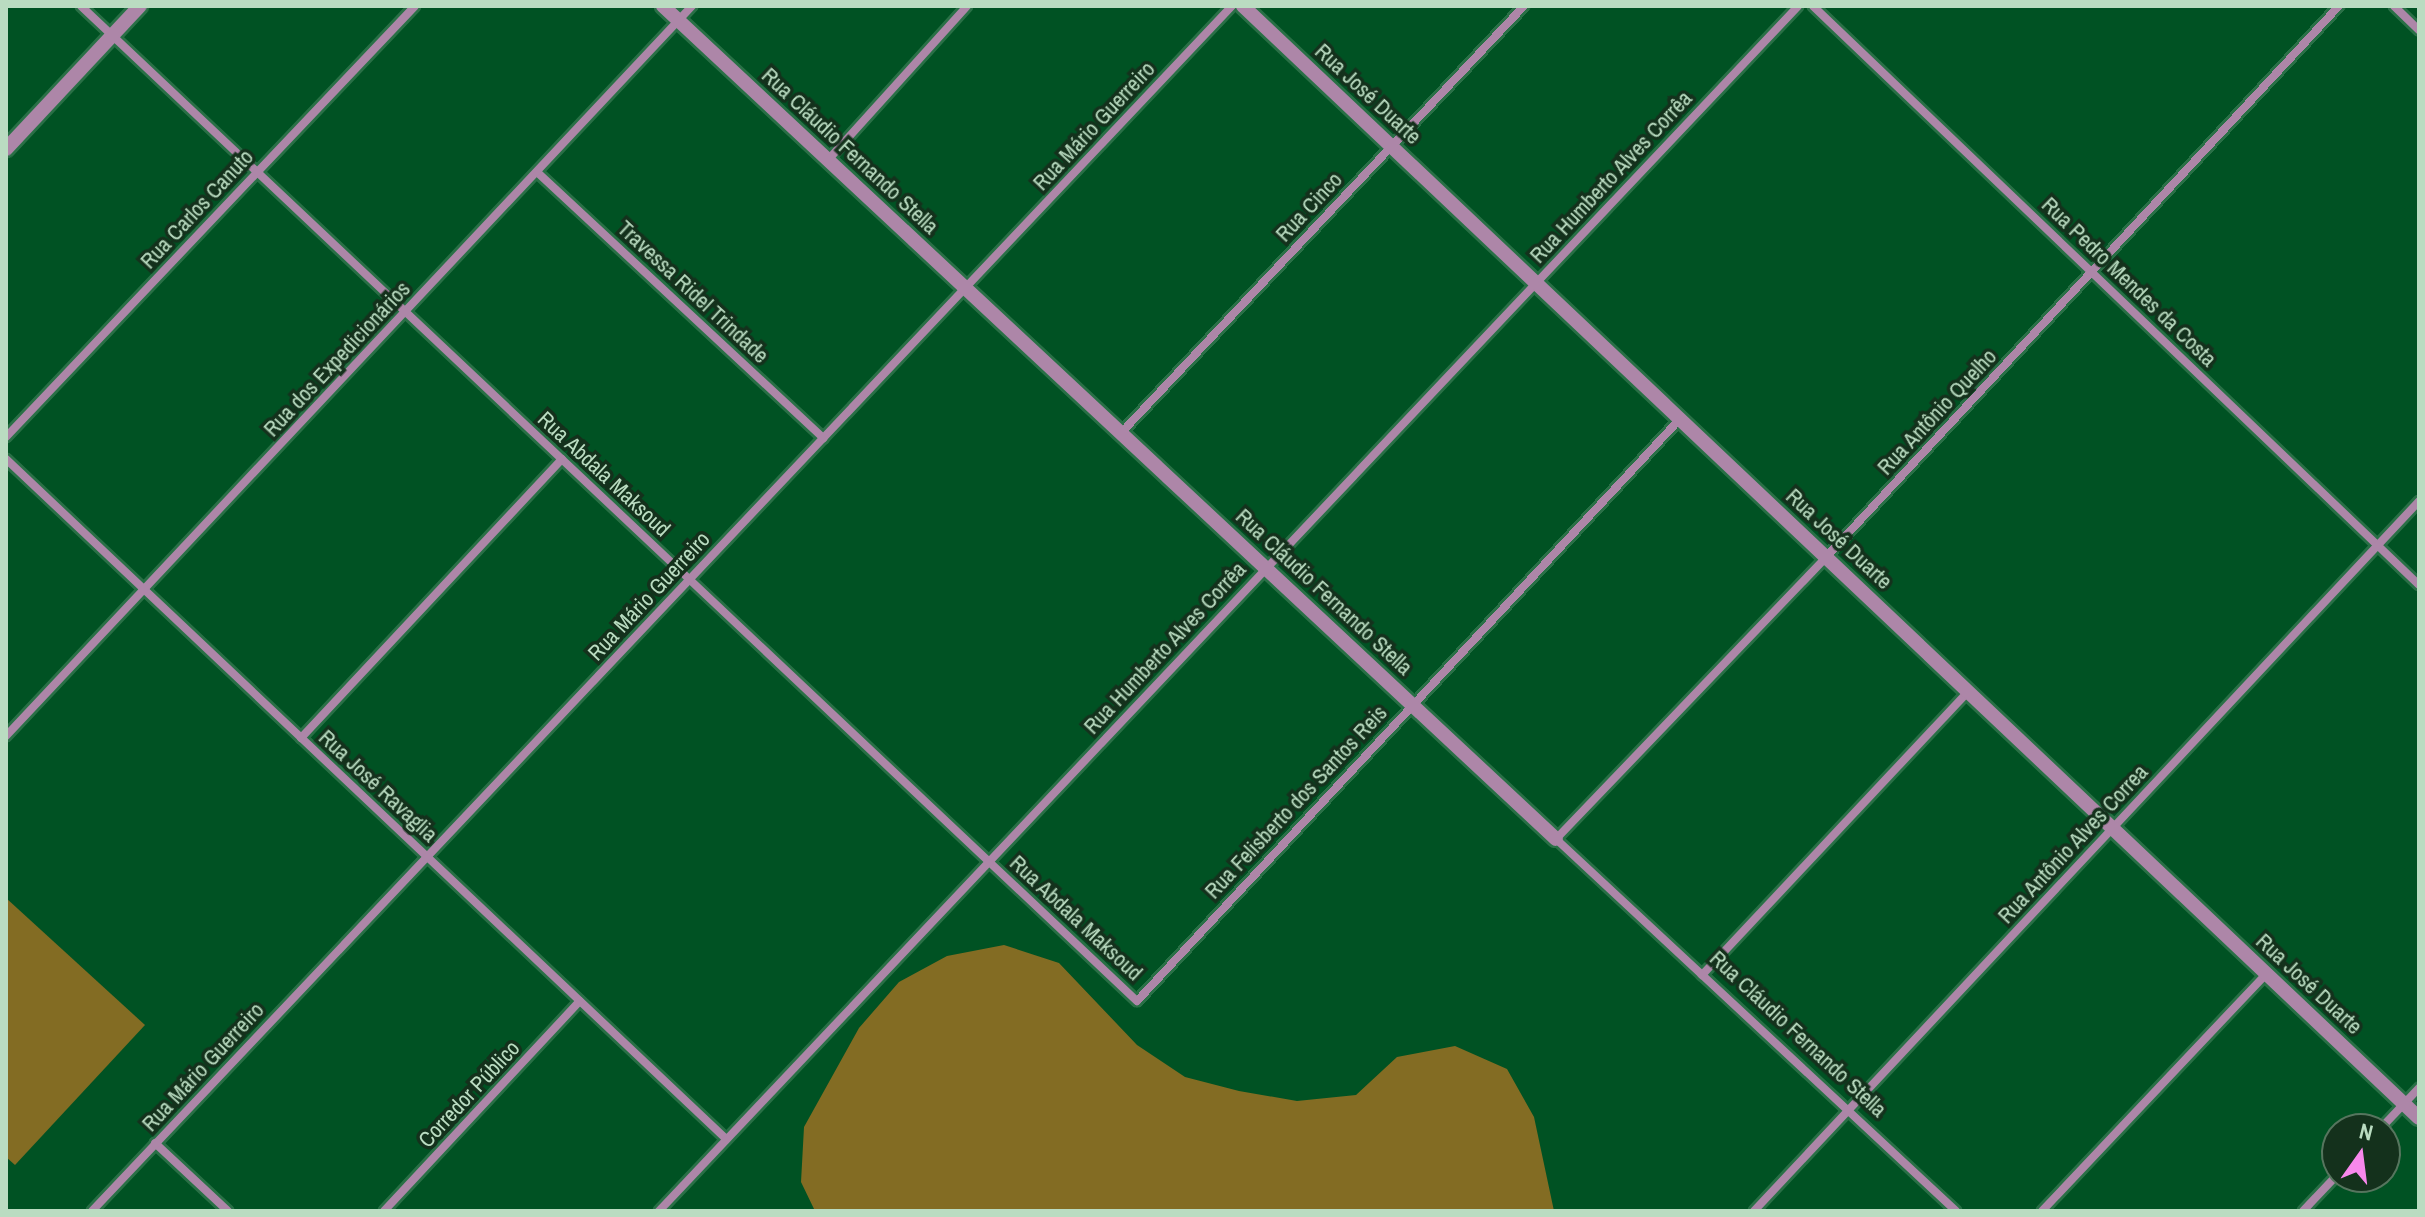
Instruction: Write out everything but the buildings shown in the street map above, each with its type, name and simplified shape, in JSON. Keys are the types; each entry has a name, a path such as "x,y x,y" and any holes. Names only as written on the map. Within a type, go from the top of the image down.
{"street":[{"name":"Rua Abdala Maksoud","path":"81,6 1137,1001"},
{"path":"6,149 140,6"},
{"name":"Rua Carlos Canuto","path":"6,437 415,6"},
{"name":"Rua Cláudio Fernando Stella","path":"663,6 1956,1211"},
{"name":"Rua dos Expedicionários","path":"6,736 692,6"},
{"path":"828,160 967,6"},
{"name":"Rua Mário Guerreiro","path":"92,1211 1232,6"},
{"name":"Rua José Duarte","path":"1243,6 2419,1118"},
{"name":"Rua Cinco","path":"1121,433 1524,6"},
{"name":"Rua Humberto Alves Corrêa","path":"659,1211 1798,6"},
{"name":"Rua Pedro Mendes da Costa","path":"1813,6 2419,585"},
{"name":"Rua Antônio Quelho","path":"1556,839 1826,557 2339,6"},
{"path":"2394,6 2419,30"},
{"name":"Travessa Ridel Trindade","path":"537,172 823,438"},
{"name":"Rua Felisberto dos Santos Reis","path":"1137,1001 1680,419"},
{"name":"Rua José Ravaglia","path":"6,459 726,1139"},
{"path":"301,738 562,459"},
{"name":"Rua Antônio Alves Correa","path":"1754,1211 2419,501"},
{"path":"1702,975 1968,692"},
{"path":"2042,1211 2266,974"},
{"name":"Corredor Público","path":"384,1211 580,1001"},
{"path":"2395,1113 2419,1088"},
{"path":"155,1143 228,1211"},
{"path":"2303,1211 2321,1192"}],"shaded area":[{"path":"6,898 145,1025 15,1165 6,1157"},
{"path":"1004,945 1059,963 1137,1045 1185,1077 1239,1091 1297,1101 1356,1095 1397,1057 1455,1046 1507,1069 1534,1117 1554,1211 815,1211 801,1182 804,1127 859,1028 899,982 947,956"}]}
